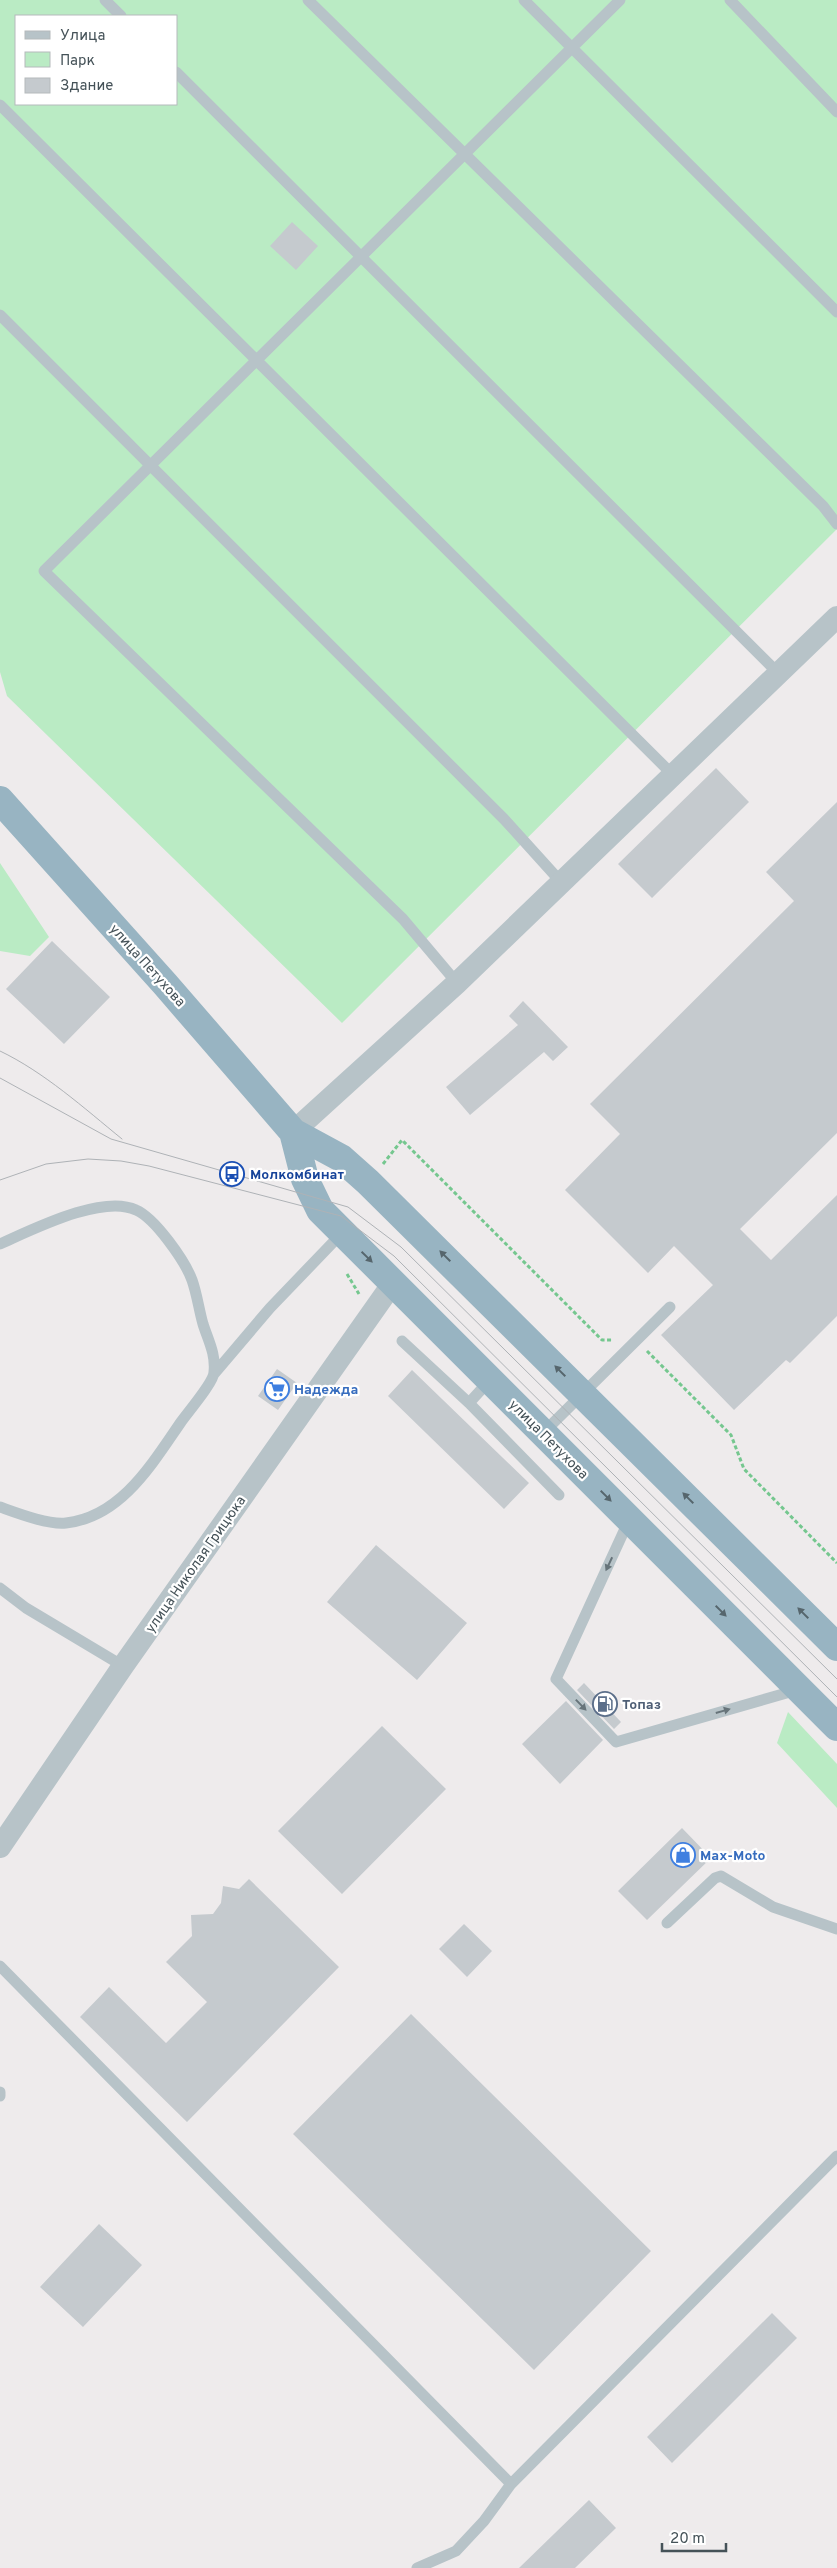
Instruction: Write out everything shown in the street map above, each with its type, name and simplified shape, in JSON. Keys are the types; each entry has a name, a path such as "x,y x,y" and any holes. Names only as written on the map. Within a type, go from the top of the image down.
{"highway":[{"name":"улица Петухова","path":"0,800 165,984 293,1132 341,1158 362,1176 837,1647"},
{"name":"улица Петухова","path":"293,1132 305,1179 320,1210 837,1727"}],"street":[{"path":"293,1132 457,983 837,617"},
{"name":"улица Николая Грицюка","path":"0,1848 123,1666 394,1283"}],"lane":[{"path":"105,0 120,15"},
{"path":"308,0 823,506 837,524"},
{"path":"524,0 837,312"},
{"path":"457,983 403,919 44,571 620,0"},
{"path":"730,0 837,112"},
{"path":"178,74 778,672"},
{"path":"0,105 672,774"},
{"path":"0,315 504,819 561,882"},
{"path":"0,1244 72,1212 109,1206 136,1209 153,1224 171,1245 192,1279 203,1324 213,1350 214,1374"},
{"path":"0,1507 23,1515 65,1523 99,1514 125,1495 151,1466 214,1374 270,1308 342,1233"},
{"path":"543,1433 670,1307"},
{"path":"402,1341 469,1403 559,1494"},
{"path":"469,1403 490,1380"},
{"path":"629,1520 556,1679 616,1742 799,1689"},
{"path":"0,1588 26,1608 123,1666"},
{"path":"667,1923 715,1878 722,1876 773,1907 837,1929"},
{"path":"0,1966 511,2484"},
{"path":"417,2568 456,2551 484,2521 511,2484 837,2156"}],"green space":[{"path":"0,0 837,0 837,529 342,1023 7,696 0,672"},
{"path":"0,863 49,937 30,956 0,951"},
{"path":"788,1712 837,1764 837,1808 777,1743"}],"building":[{"path":"292,222 318,246 296,270 270,246"},
{"path":"716,768 749,802 652,898 618,864"},
{"path":"837,802 837,1133 740,1229 771,1260 837,1195 837,1316 790,1363 786,1360 734,1410 661,1335 713,1285 674,1246 648,1273 565,1190 620,1134 590,1104 794,901 766,872"},
{"path":"52,941 110,997 64,1044 6,989"},
{"path":"523,1001 568,1047 553,1061 544,1052 470,1115 446,1087 518,1025 509,1016"},
{"name":"Надежда","path":"277,1369 297,1383 278,1410 258,1396"},
{"path":"412,1370 529,1483 504,1509 388,1396"},
{"path":"376,1545 467,1623 417,1680 327,1602"},
{"path":"584,1683 621,1722 614,1729 577,1690"},
{"path":"566,1701 603,1740 560,1784 522,1744"},
{"path":"382,1726 446,1789 342,1894 278,1831"},
{"path":"682,1828 711,1858 647,1920 618,1891"},
{"path":"249,1879 339,1967 187,2122 80,2017 109,1987 166,2043 207,2002 166,1962 192,1936 191,1915 213,1914 221,1903 223,1886 239,1889"},
{"path":"464,1924 492,1951 467,1977 439,1949"},
{"path":"411,2014 651,2251 534,2370 293,2134"},
{"path":"99,2224 142,2265 83,2327 40,2287"},
{"path":"772,2313 797,2338 672,2463 647,2437"},
{"path":"589,2500 616,2528 575,2568 519,2568"}],"tram line":[{"path":"0,1051 48,1080 122,1139"},
{"path":"0,1078 111,1139 348,1207 401,1247 837,1679"},
{"path":"0,1180 46,1164 88,1159 121,1161 149,1166 341,1216 394,1256 837,1697"}],"place":[{"name":"Молкомбинат","path":"232,1174"},
{"name":"Надежда","path":"277,1389"},
{"name":"Топаз","path":"605,1704"},
{"name":"Max-Moto","path":"683,1855"}]}
